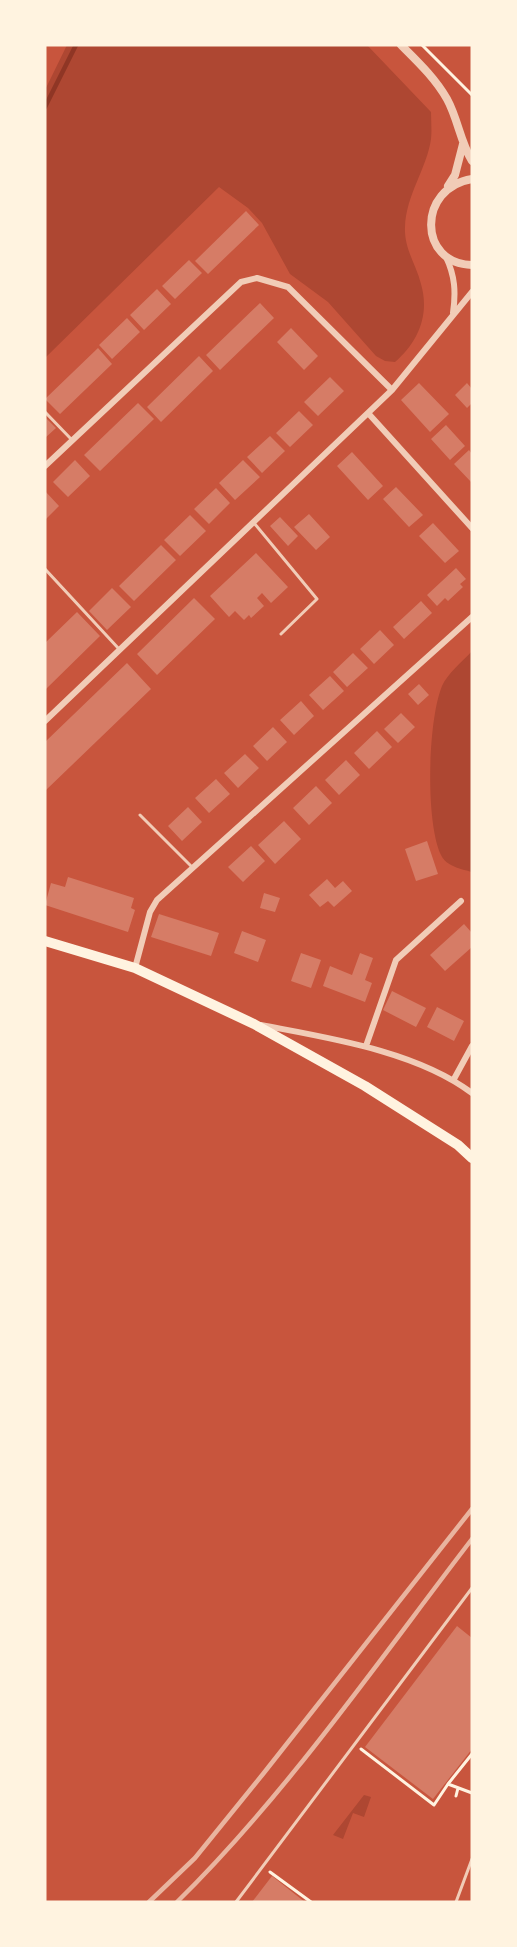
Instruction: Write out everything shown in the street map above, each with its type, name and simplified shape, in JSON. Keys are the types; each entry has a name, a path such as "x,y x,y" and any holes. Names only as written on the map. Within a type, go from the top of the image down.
{"highway":[{"path":"45,941 135,968 254,1024 365,1086 458,1145 472,1158"}],"street":[{"path":"401,45 429,73 447,99 462,144 472,161"},
{"path":"462,144 455,175 437,199 432,211 430,226 435,243 445,255 453,261 472,265"},
{"path":"447,188 472,179"},
{"path":"445,255 452,270 456,292 452,314"},
{"path":"45,466 241,282 257,278 288,287 392,390"},
{"path":"46,718 120,651 392,390 472,292"},
{"path":"368,413 472,528"},
{"path":"135,968 153,906 193,867 472,617"},
{"path":"366,1046 396,960 461,902"},
{"path":"254,1024 366,1046 454,1079 472,1093"},
{"path":"454,1079 472,1046"}],"lane":[{"path":"45,412 72,440"},
{"path":"253,522 317,599 281,634"},
{"path":"45,569 120,651"},
{"path":"140,815 193,867"},
{"path":"236,1902 472,1588"},
{"path":"468,1594 472,1598"},
{"path":"456,1902 472,1858"}],"path":[{"path":"422,45 472,95"},
{"path":"354,1743 434,1805 454,1775 472,1754"},
{"path":"448,1784 472,1793"},
{"path":"456,1796 458,1788"},
{"path":"265,1879 271,1871 297,1894 311,1902"}],"shaded area":[{"path":"67,45 367,45 431,112 429,150 409,204 405,227 406,242 423,295 423,317 416,337 403,354 395,362 385,361 376,356 328,302 290,274 262,223 248,208 219,187 45,358 45,90"},
{"path":"472,651 472,872 450,864 441,855 432,819 430,770 434,722 442,686 451,672"},
{"path":"364,1795 371,1797 364,1817 353,1813 343,1839 333,1835"}],"building":[{"path":"246,211 259,225 208,274 195,261"},
{"path":"189,260 202,273 175,299 162,286"},
{"path":"157,289 171,304 144,330 130,315"},
{"path":"260,303 274,318 220,370 206,355"},
{"path":"127,318 140,332 112,359 99,345"},
{"path":"291,328 318,356 304,370 277,342"},
{"path":"98,348 112,364 60,414 45,399"},
{"path":"199,356 213,371 161,422 147,407"},
{"path":"330,377 344,391 318,416 304,402"},
{"path":"419,383 449,414 430,432 401,400"},
{"path":"467,383 472,389 472,403 467,408 455,395"},
{"path":"138,403 154,419 100,471 84,455"},
{"path":"299,411 313,425 290,447 276,433"},
{"path":"45,417 56,428 45,438"},
{"path":"446,425 465,446 450,460 431,439"},
{"path":"270,436 285,451 262,473 247,457"},
{"path":"469,450 472,454 472,483 454,464"},
{"path":"352,452 383,486 368,500 337,466"},
{"path":"75,460 90,476 68,497 53,482"},
{"path":"243,460 260,477 235,500 219,483"},
{"path":"396,487 423,515 409,527 383,499"},
{"path":"216,488 230,503 209,524 194,509"},
{"path":"45,491 59,506 45,520"},
{"path":"309,514 330,537 316,550 294,527"},
{"path":"190,515 206,531 180,556 164,540"},
{"path":"280,517 298,536 288,546 270,526"},
{"path":"433,523 459,551 445,563 419,536"},
{"path":"161,545 176,560 134,601 119,586"},
{"path":"256,553 288,587 271,603 262,593 257,598 264,606 251,618 249,615 244,620 235,611 229,617 210,596"},
{"path":"456,568 466,579 460,584 463,587 448,601 445,598 437,606 427,595"},
{"path":"112,588 131,607 107,630 89,611"},
{"path":"194,598 215,619 157,675 137,654"},
{"path":"421,601 432,613 404,639 393,627"},
{"path":"77,612 100,636 45,690 45,643"},
{"path":"380,630 394,645 374,664 360,649"},
{"path":"353,653 368,668 347,687 333,672"},
{"path":"127,663 151,689 45,791 45,742"},
{"path":"330,676 344,691 323,710 309,695"},
{"path":"419,684 429,695 418,705 408,694"},
{"path":"301,701 314,716 294,735 280,720"},
{"path":"401,713 415,727 398,743 384,729"},
{"path":"273,727 287,742 267,761 253,746"},
{"path":"377,731 392,747 369,769 354,753"},
{"path":"245,754 259,768 238,788 224,773"},
{"path":"346,760 360,775 339,795 325,780"},
{"path":"216,779 230,794 209,813 195,798"},
{"path":"316,786 332,803 309,825 293,808"},
{"path":"188,807 202,822 182,841 168,826"},
{"path":"284,821 301,839 275,864 258,845"},
{"path":"427,841 438,874 416,881 405,849"},
{"path":"251,846 265,861 243,882 228,867"},
{"path":"68,877 134,898 131,908 135,910 128,932 45,905 51,883 65,887"},
{"path":"327,879 335,888 343,881 352,891 334,907 328,901 320,907 309,895"},
{"path":"264,893 280,898 275,912 260,908"},
{"path":"159,914 219,933 211,956 151,937"},
{"path":"464,924 472,933 472,947 445,971 430,955"},
{"path":"242,931 266,940 258,962 234,953"},
{"path":"301,953 321,960 311,988 291,981"},
{"path":"360,953 373,958 365,980 372,983 365,1002 323,986 330,966 352,975"},
{"path":"392,991 426,1008 416,1027 383,1010"},
{"path":"437,1007 464,1021 454,1041 427,1027"},
{"path":"457,1626 472,1638 472,1749 433,1799 365,1747"},
{"path":"272,1876 296,1895 305,1902 252,1902"}],"waterway":[{"path":"45,107 76,45"}],"railway":[{"path":"149,1902 195,1858 472,1509"},
{"path":"177,1902 217,1861 294,1772 472,1539"}]}
